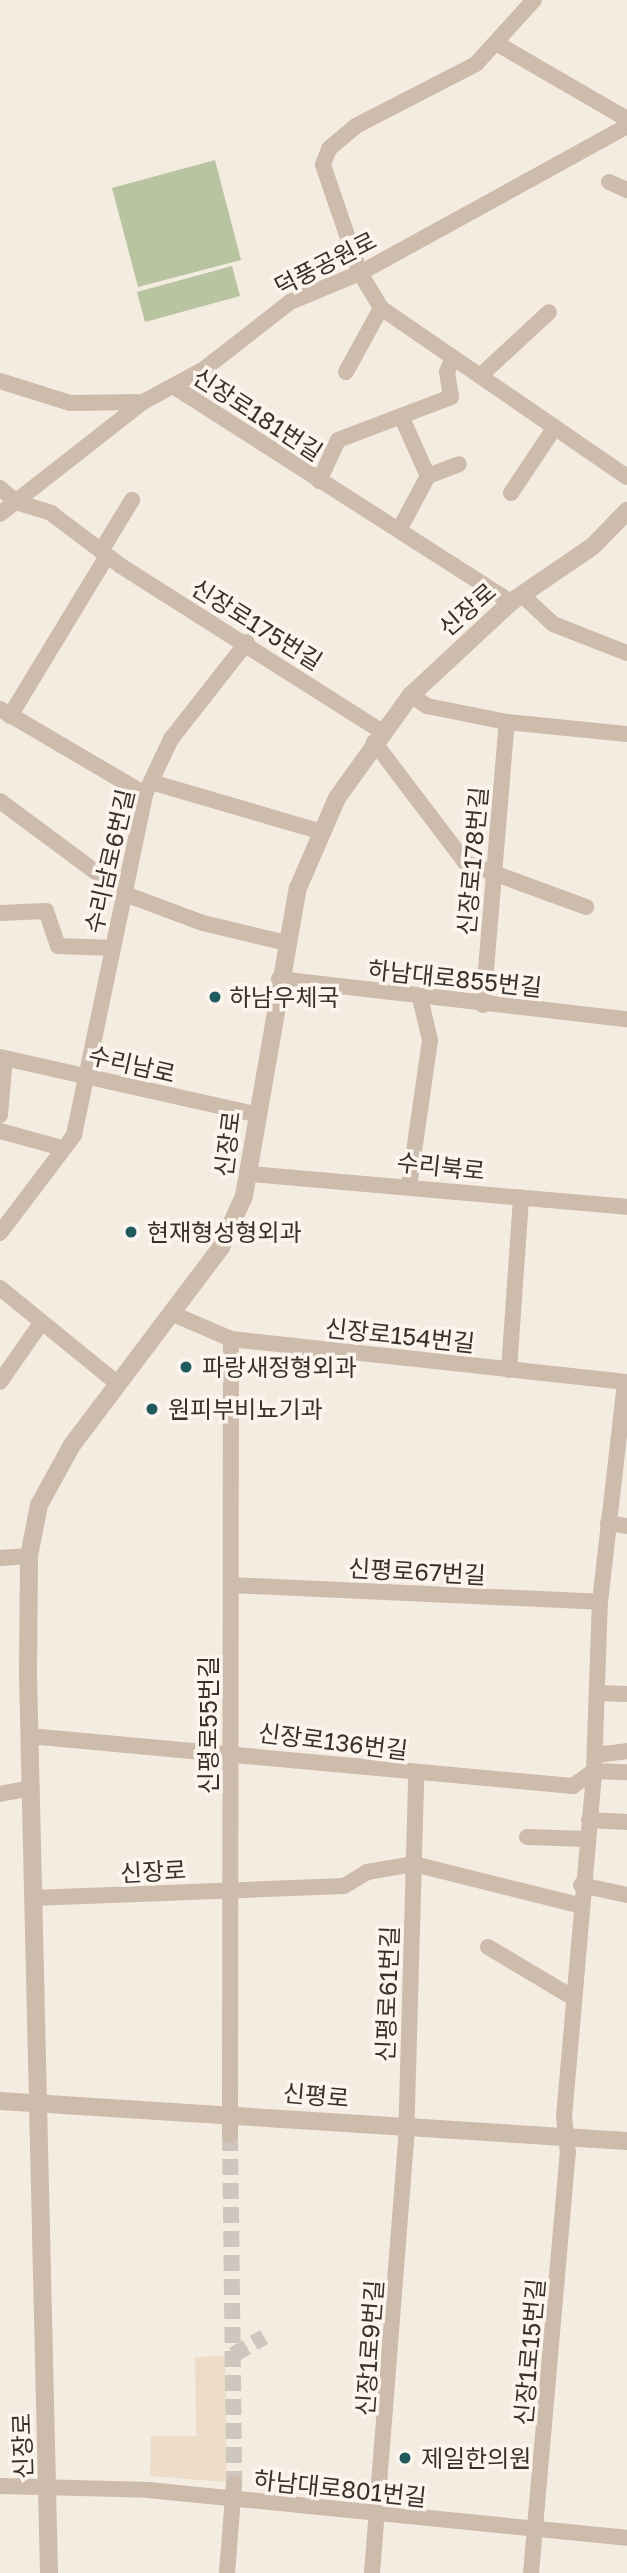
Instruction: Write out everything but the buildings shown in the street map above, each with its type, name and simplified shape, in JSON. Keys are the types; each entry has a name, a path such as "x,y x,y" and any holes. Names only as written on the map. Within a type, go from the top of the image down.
{"street":[{"path":"534,0 476,64 392,105 329,149 323,165 360,273 381,308 627,477"},
{"path":"496,43 627,119"},
{"name":"덕풍공원로","path":"0,381 70,403 143,402 173,386 290,302 360,273 627,126"},
{"path":"609,182 627,190"},
{"path":"346,372 381,308"},
{"path":"480,376 550,312"},
{"name":"신장로181번길","path":"319,481 338,440 451,397 447,372 453,357"},
{"name":"신장로181번길","path":"173,386 319,481 517,598 552,624 627,653"},
{"path":"0,514 143,402"},
{"path":"401,416 428,476"},
{"path":"511,493 555,427"},
{"path":"400,530 428,476 459,464"},
{"path":"0,488 16,502"},
{"path":"132,500 104,553 5,712 148,788 319,831"},
{"name":"신장로175번길","path":"16,502 51,513 104,553 247,642 377,737 466,863 494,876 586,907"},
{"name":"신장로","path":"49,2573 29,1736 29,1556 47,1486 118,1384 221,1247 251,1174 254,1114 286,943 319,831 377,737 411,695 517,598 593,546 627,511"},
{"name":"수리남로6번길","path":"0,1233 77,1123 82,1076 148,788 171,739 247,642"},
{"path":"411,695 427,706 507,722 627,734"},
{"name":"신장로178번길","path":"483,1005 507,722"},
{"path":"0,801 125,894 203,923 286,943"},
{"path":"0,913 46,911 58,946 112,948"},
{"name":"하남대로855번길","path":"279,979 420,998 627,1019"},
{"path":"409,1185 430,1040 420,998"},
{"path":"0,1115 3,1058"},
{"name":"수리남로","path":"3,1058 254,1114"},
{"path":"0,1131 61,1148"},
{"name":"수리북로","path":"251,1174 409,1185 627,1207"},
{"path":"509,1370 520,1197"},
{"path":"0,1288 118,1384"},
{"name":"신장로154번길","path":"173,1314 231,1339 626,1383"},
{"path":"0,1382 41,1323"},
{"name":"신평로55번길","path":"230,2135 233,1892 229,1752 232,1585 231,1339"},
{"path":"564,2136 579,1905 594,1763 600,1602 626,1383"},
{"path":"608,1523 627,1525"},
{"path":"0,1558 29,1556"},
{"name":"신평로67번길","path":"232,1585 600,1602"},
{"path":"598,1693 627,1694"},
{"name":"신장로136번길","path":"29,1736 229,1752 416,1774 573,1786 594,1763 627,1772"},
{"path":"594,1763 627,1751"},
{"name":"신평로61번길","path":"407,2126 416,1774"},
{"path":"0,1794 31,1788"},
{"path":"589,1820 627,1822"},
{"path":"527,1837 587,1839"},
{"path":"233,1892 344,1886 367,1872 414,1864 579,1905"},
{"path":"582,1885 625,1891"},
{"name":"신장로","path":"33,1898 233,1892"},
{"path":"488,1947 572,1997"},
{"name":"신평로","path":"0,2101 229,2112 627,2141"},
{"name":"신장1로9번길","path":"372,2573 381,2516 407,2126"},
{"name":"신장1로15번길","path":"531,2573 537,2532 568,2154 564,2136"},
{"name":"하남대로801번길","path":"0,2486 234,2491 381,2516 627,2538"},
{"path":"226,2573 234,2491"}],"green space":[{"path":"215,160 241,260 138,287 112,188"},
{"path":"232,266 240,296 145,322 137,292"}],"shaded area":[{"path":"225,2356 227,2482 150,2476 151,2436 196,2436 195,2357"}],"tunnel":[{"path":"230,2135 234,2484"},
{"path":"233,2355 264,2337"}],"place":[{"name":"하남우체국","path":"215,997"},
{"name":"현재형성형외과","path":"131,1232"},
{"name":"파랑새정형외과","path":"186,1367"},
{"name":"원피부비뇨기과","path":"152,1409"},
{"name":"제일한의원","path":"405,2458"}]}
